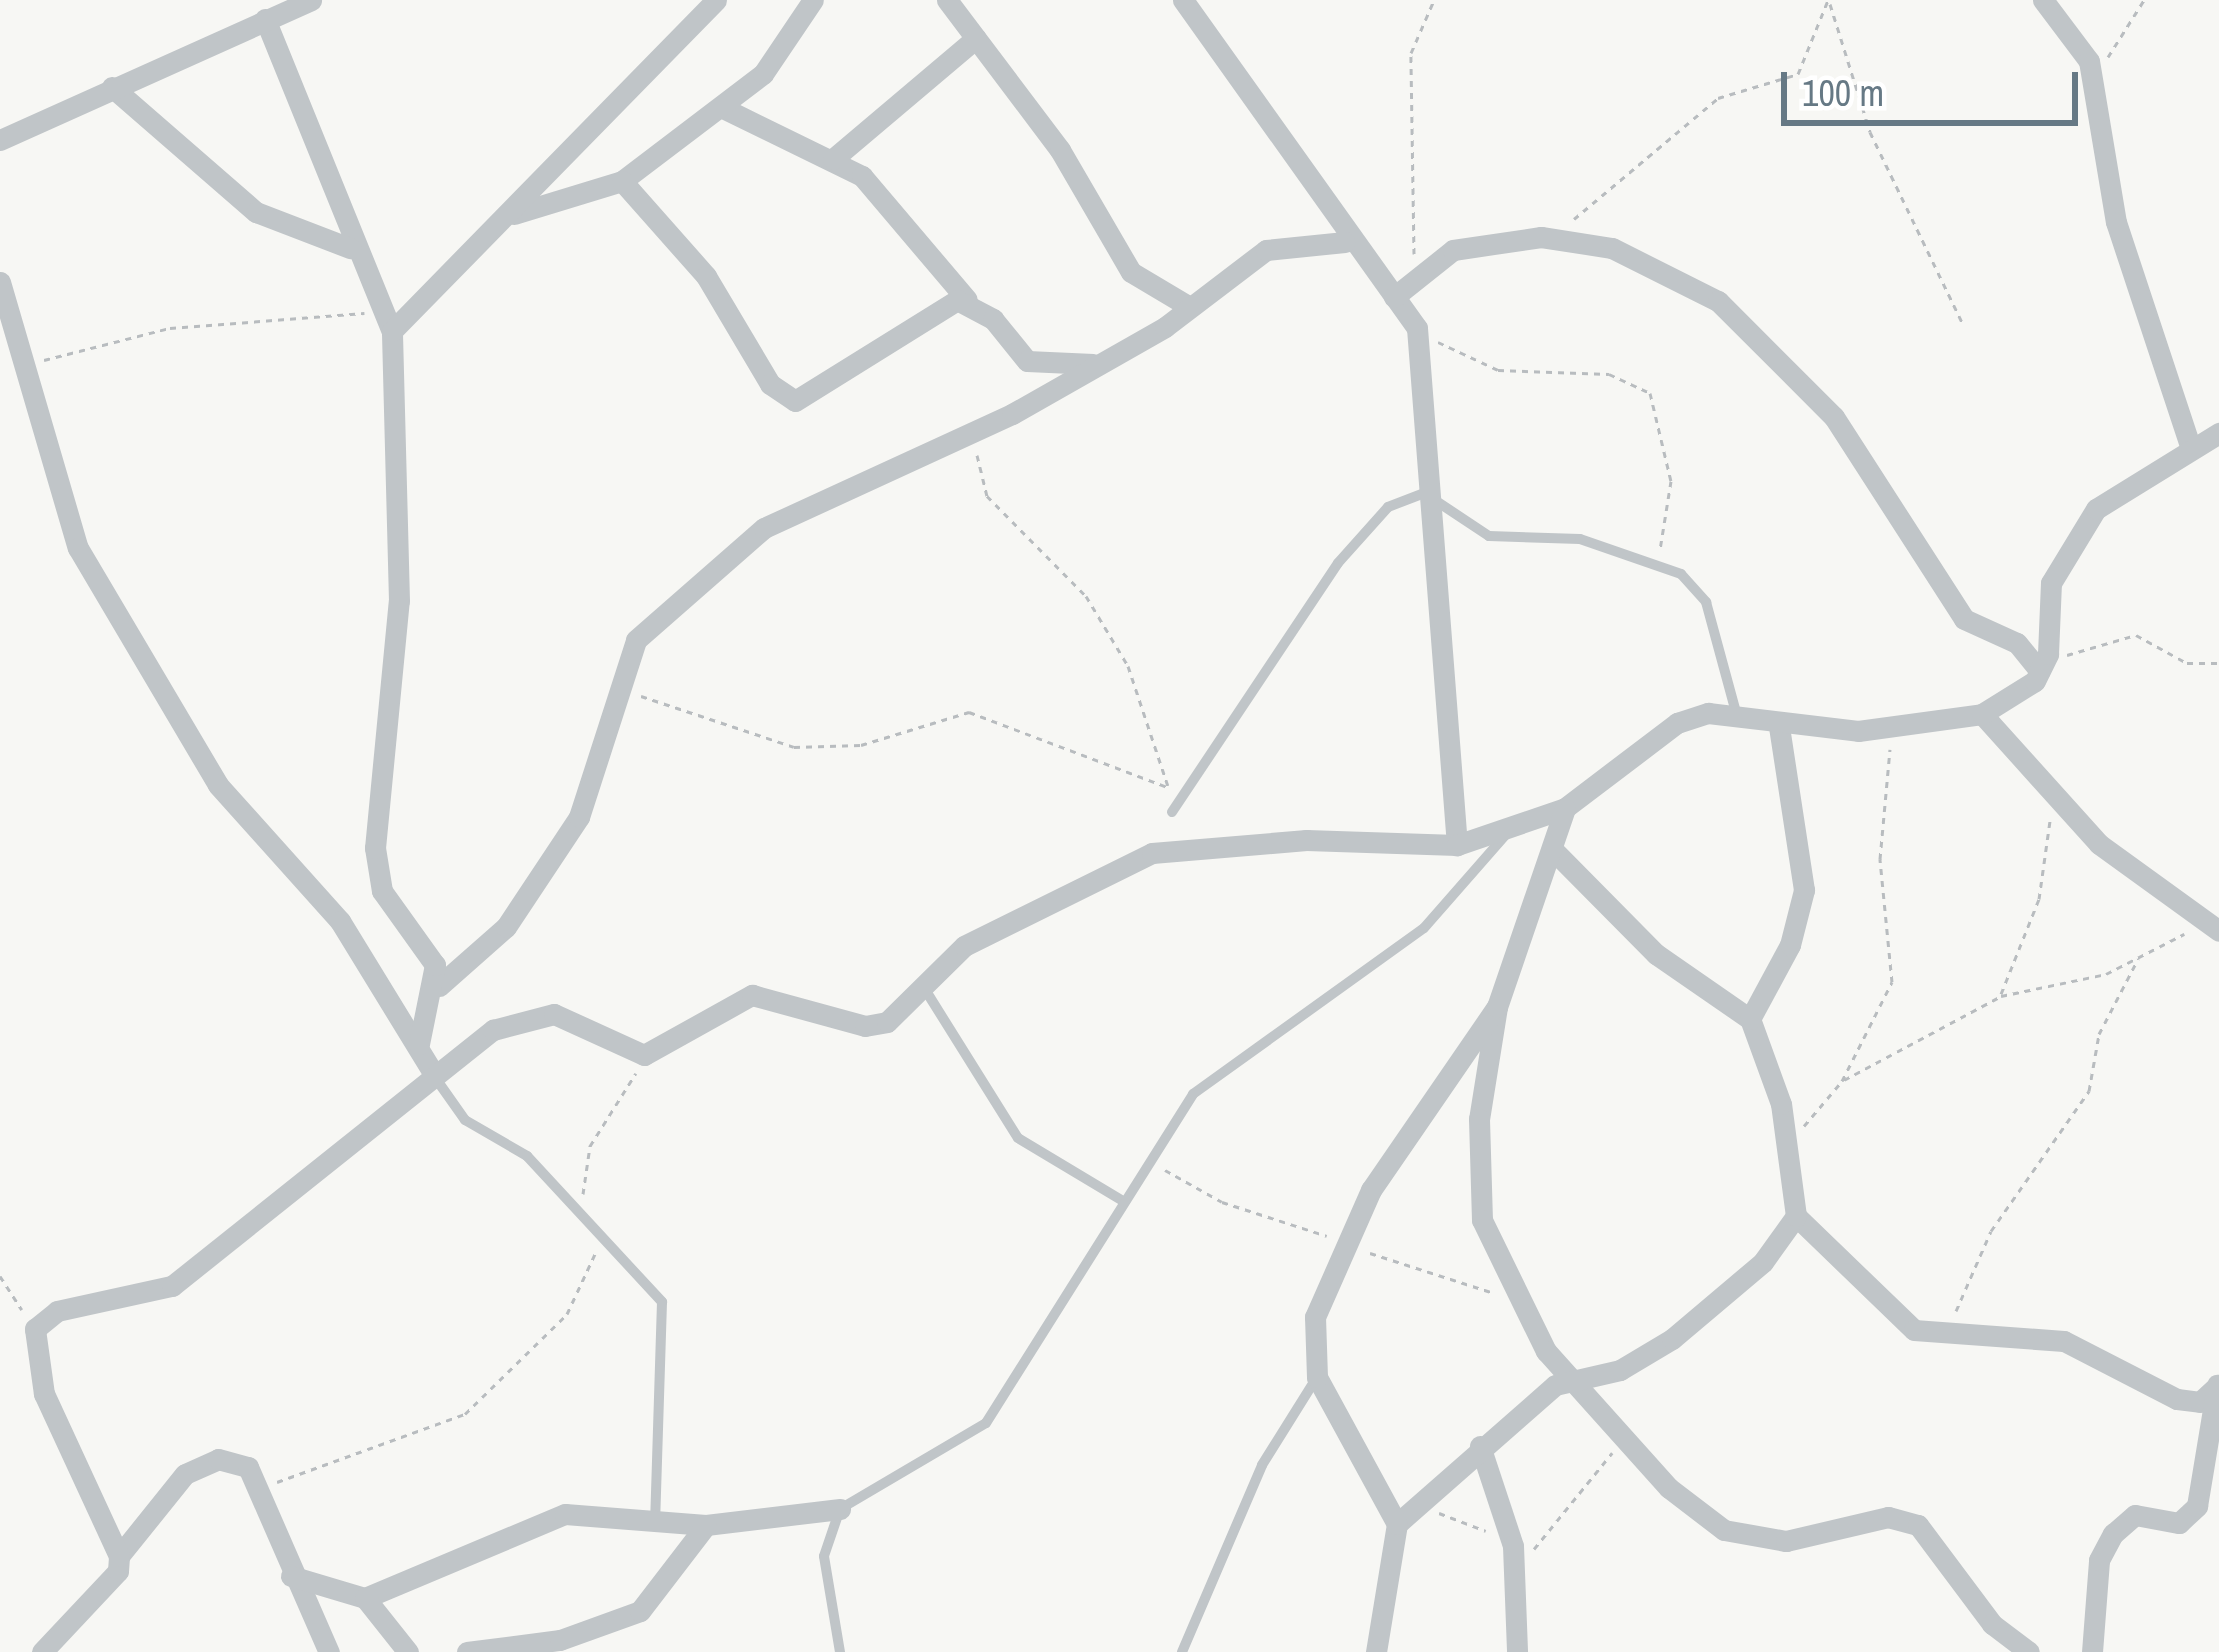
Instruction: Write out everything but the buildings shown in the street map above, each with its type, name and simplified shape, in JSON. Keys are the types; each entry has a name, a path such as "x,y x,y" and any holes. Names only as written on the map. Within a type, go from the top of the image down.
{"street":[{"path":"0,140 310,0"},
{"path":"386,322 511,215 716,0"},
{"path":"511,215 622,181 723,108 791,41 813,0"},
{"path":"947,0 1131,272 1188,306"},
{"path":"1183,0 1345,242 1417,328 1424,493 1457,845"},
{"path":"2043,0 2080,42 2093,78 2116,222 2190,446"},
{"path":"266,19 350,248 386,322 399,601 376,867 439,986"},
{"path":"833,158 976,38"},
{"path":"112,88 256,212 350,248"},
{"path":"723,108 862,176 1027,361 1100,364"},
{"path":"622,181 706,276 770,384 795,401 968,300"},
{"path":"1394,297 1411,274 1453,250 1541,237 1612,248 1732,311 1834,417 1964,619 2018,643 2040,671"},
{"path":"419,1044 439,986 506,927 582,812 616,682 655,620 764,528 974,435 1100,364 1282,243 1345,242"},
{"path":"0,282 33,368 57,507 78,548 218,785 340,921 433,1073"},
{"path":"43,1652 118,1571 119,1556 44,1394 35,1329 57,1311 172,1286 433,1073 536,1014 644,1055 752,995 865,1026 926,991 964,946 1152,854 1306,840 1457,845 1508,832 1564,808 1677,723 1737,716 1779,726 1893,730 1982,714 2040,671 2065,550 2108,496 2219,433"},
{"path":"1982,714 2055,795 2210,927"},
{"path":"1750,1019 1804,890 1779,726"},
{"path":"1397,1524 1317,1377 1315,1317 1346,1242 1496,1007 1555,852 1564,808"},
{"path":"1555,852 1656,954 1750,1019 1790,1146 1796,1216 1900,1322 1992,1330 2028,1346 2064,1341 2177,1399 2200,1402 2218,1382"},
{"path":"1496,1007 1478,1174 1510,1297 1570,1376 1697,1513 1749,1541 1888,1517 1918,1525 1992,1624 2029,1652"},
{"path":"1376,1652 1397,1524 1411,1503 1570,1376 1620,1370 1672,1339 1763,1262 1796,1216"},
{"path":"2092,1652 2099,1560 2113,1534 2134,1515 2168,1525 2197,1506 2218,1382"},
{"path":"1480,1446 1514,1554 1517,1652"},
{"path":"119,1556 185,1474 232,1460 263,1486 291,1576 328,1652"},
{"path":"365,1598 566,1514 706,1526 840,1509"},
{"path":"467,1652 555,1646 655,1601 706,1526"},
{"path":"291,1576 365,1598 408,1652"}],"lane":[{"path":"1172,812 1357,539 1388,507 1424,493 1489,536 1580,539 1658,560 1706,602 1737,716"},
{"path":"840,1652 824,1556 840,1509 986,1423 1147,1157 1193,1094 1424,928 1508,832"},
{"path":"926,991 1018,1138 1123,1201"},
{"path":"433,1073 465,1120 527,1156 583,1222 652,1289 668,1321 655,1520"},
{"path":"1182,1652 1262,1465 1317,1377"}],"path":[{"path":"1411,274 1411,53 1433,0"},
{"path":"1541,237 1612,196 1718,98 1798,74 1829,0"},
{"path":"1829,0 1870,132 1963,322"},
{"path":"2093,78 2144,0"},
{"path":"33,368 50,355 170,328 304,309 386,322"},
{"path":"1417,328 1464,360 1609,374 1650,393 1671,481 1658,560"},
{"path":"974,435 987,496 1086,596 1128,666 1172,812"},
{"path":"2040,671 2136,635 2187,662 2219,662"},
{"path":"616,682 694,722 794,747 861,745 969,712 1168,787"},
{"path":"1790,1146 1842,1081 1892,982 1880,860 1893,730"},
{"path":"2001,995 2039,898 2055,795"},
{"path":"1842,1081 2001,995 2138,959 2210,927"},
{"path":"1947,1329 1991,1231 2089,1091 2098,1034 2138,959"},
{"path":"263,1486 478,1404 587,1280 595,1252 583,1222 590,1146 644,1055"},
{"path":"1147,1157 1222,1202 1510,1297"},
{"path":"0,1276 35,1329"},
{"path":"1411,1503 1514,1554 1603,1475 1620,1428"}]}
